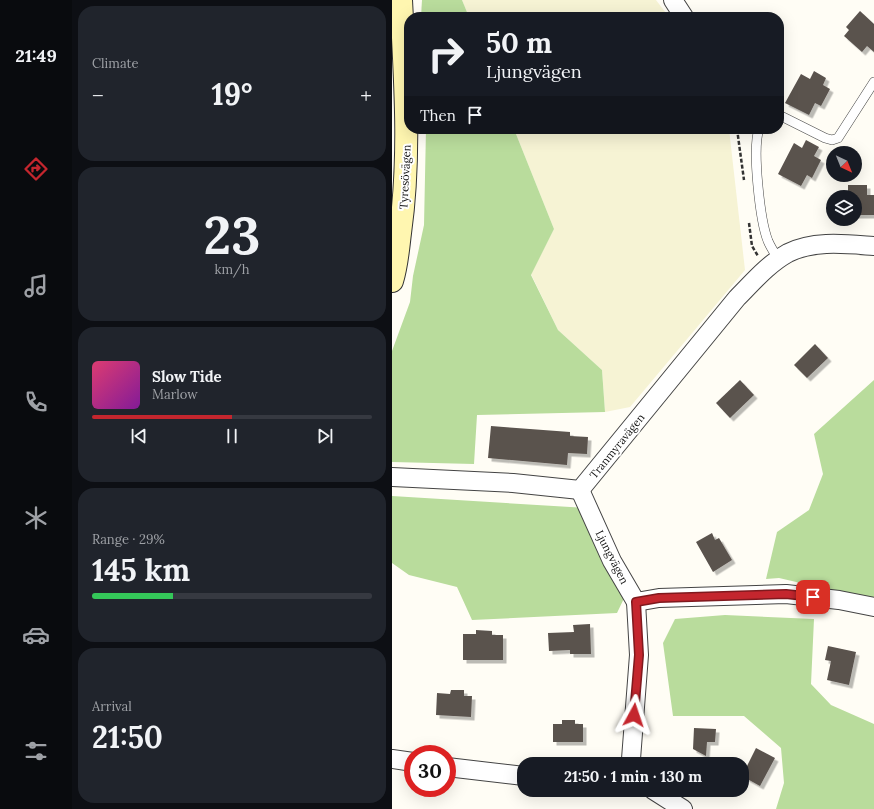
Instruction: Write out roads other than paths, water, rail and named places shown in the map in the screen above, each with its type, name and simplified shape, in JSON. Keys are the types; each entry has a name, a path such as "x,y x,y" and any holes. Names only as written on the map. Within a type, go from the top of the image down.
{"main road":[{"name":"Tyresövägen","path":"401,0 404,50"},
{"name":"Tyresövägen","path":"392,281 404,208 408,157 408,134"}],"street":[{"path":"673,0 681,12"},
{"name":"Tranmyravägen","path":"580,490 737,298 766,269 789,253 814,245 874,246"},
{"path":"392,477 513,483 580,490"},
{"name":"Ljungvägen","path":"580,490 612,561 636,602"},
{"path":"631,757 639,655 636,602 659,598 786,594 839,600 874,607"},
{"path":"392,759 404,761"},
{"path":"456,768 517,775"},
{"path":"664,797 683,809"}],"lane":[{"path":"784,118 825,138 832,140 838,138 874,82"},
{"path":"758,134 756,146 760,196 768,241 779,260"}]}
